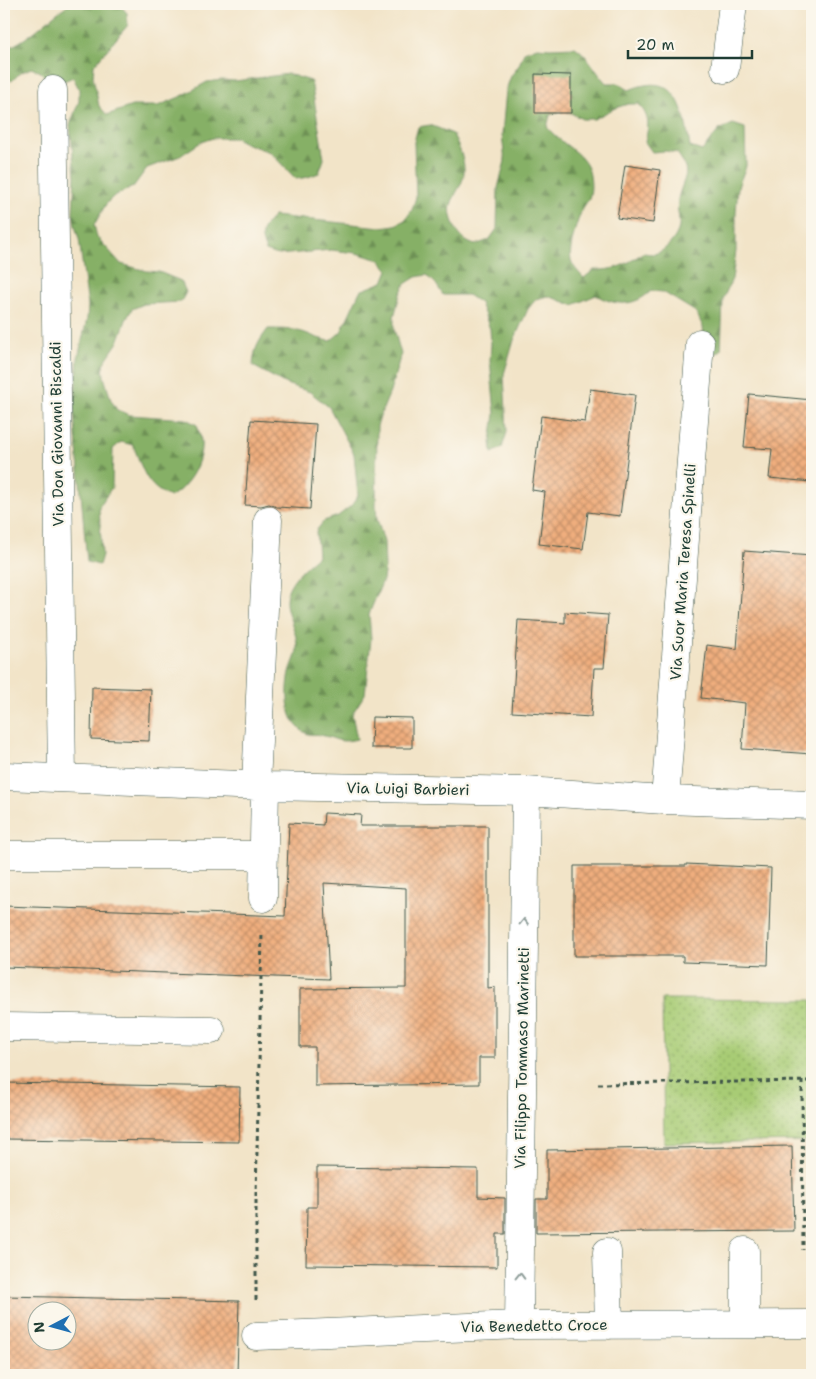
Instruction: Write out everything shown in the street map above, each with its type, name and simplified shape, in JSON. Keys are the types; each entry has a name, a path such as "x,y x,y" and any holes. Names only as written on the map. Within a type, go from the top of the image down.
{"street":[{"path":"725,70 733,4"},
{"name":"Via Don Giovanni Biscaldi","path":"53,90 62,778"},
{"name":"Via Suor Maria Teresa Spinelli","path":"665,800 700,343"},
{"path":"263,898 264,856 260,786 268,520"},
{"name":"Via Luigi Barbieri","path":"4,776 260,786 526,791 665,800 812,805"},
{"name":"Via Filippo Tommaso Marinetti","path":"519,1325 526,791"},
{"path":"4,855 264,856"},
{"path":"4,1027 211,1030"},
{"path":"745,1250 746,1324"},
{"path":"607,1252 609,1325"},
{"name":"Via Benedetto Croce","path":"256,1336 519,1325 812,1324"}],"path":[{"path":"256,1336 256,1194 263,898"},
{"path":"802,1081 803,1250"},
{"path":"598,1084 812,1081"}],"green space":[{"path":"69,4 119,4 127,13 128,25 94,65 93,77 99,106 107,115 132,106 158,106 182,96 207,82 235,81 288,74 311,81 324,159 319,173 296,179 270,152 236,138 213,138 201,142 180,156 147,168 133,187 114,196 106,204 94,225 97,237 121,264 159,272 181,281 186,292 181,302 144,304 132,309 118,342 103,364 104,377 111,400 117,410 130,415 186,419 197,425 201,445 198,462 187,483 170,497 155,488 150,482 133,445 121,442 113,449 112,487 99,507 102,555 99,565 87,562 74,413 78,358 88,306 79,239 73,213 75,176 70,125 79,101 79,89 73,77 62,82 49,81 41,72 31,68 20,73 12,81 4,77 4,48 20,42"},
{"path":"537,47 575,47 588,59 606,83 618,83 629,90 645,85 658,85 668,89 676,97 681,107 690,147 702,151 719,130 733,124 745,128 746,166 738,187 736,251 732,279 723,299 721,350 711,356 705,344 703,327 696,312 663,292 651,291 638,300 624,303 603,299 596,295 573,305 548,296 536,299 528,309 514,340 504,374 507,432 502,448 492,453 491,441 495,414 490,359 490,329 480,303 468,295 443,295 427,275 416,277 405,284 400,294 394,317 394,329 401,354 390,392 377,426 376,505 377,519 384,542 385,566 383,580 369,614 371,639 365,694 352,714 357,739 341,741 320,735 308,734 295,723 289,707 289,680 296,656 297,641 287,609 287,593 294,579 318,556 316,531 324,521 338,516 351,506 358,496 354,454 329,407 310,392 286,384 253,366 254,355 259,342 268,329 298,331 330,341 341,332 360,291 383,282 388,270 380,260 356,253 331,250 278,255 266,251 262,240 263,228 274,216 381,227 395,225 405,220 412,210 416,197 414,142 418,127 430,125 453,134 462,157 464,176 450,209 456,229 466,241 475,245 489,240 497,229 498,188 505,161 502,135 506,90 524,52","holes":["628,104 639,104 648,122 645,142 652,152 665,151 677,153 685,166 686,171 678,202 678,231 670,244 658,253 642,253 625,264 613,268 594,270 584,278 573,265 570,255 576,226 590,195 590,174 582,158 547,127 550,115 562,112 571,113 582,119 594,119 615,108"]},
{"path":"662,999 812,1000 812,1141 664,1143"}],"building":[{"path":"535,74 571,75 571,113 535,113"},
{"path":"625,165 660,170 653,223 617,218"},
{"path":"590,389 635,395 620,516 588,512 583,549 539,544 545,492 532,490 541,416 585,422"},
{"path":"749,394 812,400 812,482 769,478 772,449 744,447"},
{"path":"251,420 316,424 310,509 277,507 269,504 261,506 245,505"},
{"path":"744,551 812,556 812,754 742,749 745,703 701,698 707,645 737,649"},
{"path":"565,612 608,615 604,668 594,668 591,717 512,712 518,620 565,623"},
{"path":"92,687 151,689 149,741 91,739"},
{"path":"372,717 412,718 412,748 371,748"},
{"path":"324,813 361,815 360,826 488,826 488,988 495,987 495,1058 479,1058 479,1084 315,1086 315,1047 300,1047 300,989 406,988 406,888 324,883 329,979 4,967 4,906 285,916 289,823 323,825"},
{"path":"686,864 771,868 768,965 683,962 683,956 574,956 574,866 686,866"},
{"path":"4,1083 240,1087 239,1142 4,1139"},
{"path":"792,1146 794,1231 536,1233 536,1199 547,1199 547,1150"},
{"path":"317,1167 478,1169 478,1197 505,1198 505,1234 497,1234 497,1267 306,1265 307,1207 317,1207"},
{"path":"4,1296 239,1301 237,1375 4,1375"}]}
